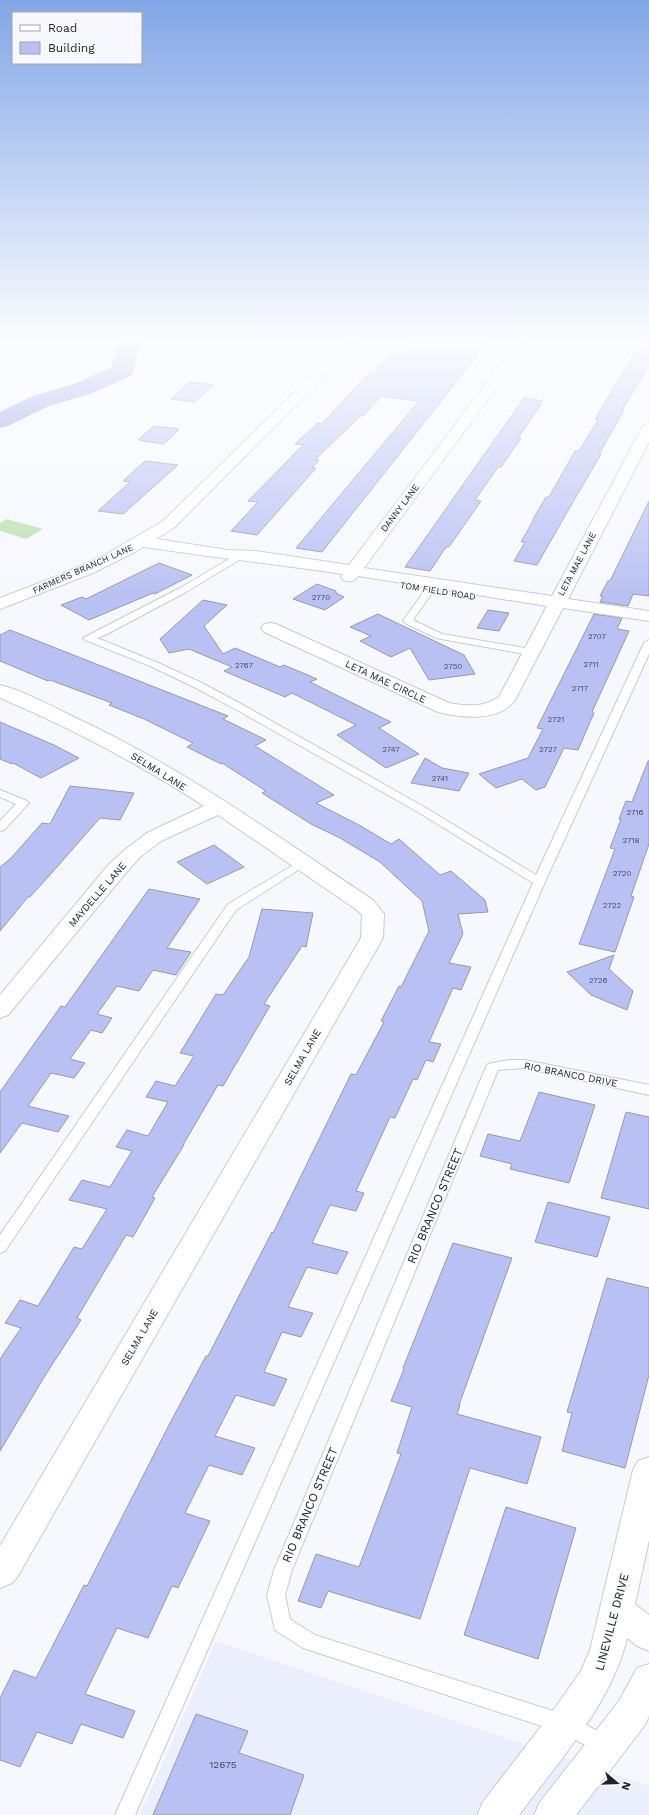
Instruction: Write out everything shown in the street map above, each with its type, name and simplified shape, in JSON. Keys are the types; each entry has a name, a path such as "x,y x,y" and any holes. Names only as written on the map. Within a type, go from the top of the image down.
{"street":[{"name":"FARMERS BRANCH LANE","path":"0,604 84,571 144,542 169,524 266,428"},
{"name":"DANNY LANE","path":"351,574 460,428"},
{"name":"LETA MAE LANE","path":"506,700 649,428"},
{"name":"TOM FIELD ROAD","path":"144,542 235,556 250,562 351,574 556,605 649,616"},
{"name":"TOM FIELD ROAD","path":"556,605 649,623"},
{"name":"LETA MAE CIRCLE","path":"270,628 445,708 466,711 492,709 506,700"},
{"name":"SELMA LANE","path":"0,691 47,711 134,755 218,807 365,905 373,914 372,938 6,1566 0,1573"},
{"name":"MAYDELLE LANE","path":"0,1010 117,869 133,853 154,837 218,807"},
{"name":"LINEVILLE DRIVE","path":"496,1815 596,1681 607,1650 649,1470"},
{"path":"616,1610 649,1635"},
{"path":"553,1815 607,1747 632,1712 649,1680"}],"lane":[{"path":"235,556 177,593 104,632 88,638 159,667 239,707 422,810 539,882"},
{"path":"432,586 408,622 439,636 531,652"},
{"path":"125,1815 539,882 649,643"},
{"path":"0,793 24,803 0,828"},
{"path":"0,1247 232,907 302,864"},
{"name":"RIO BRANCO DRIVE","path":"493,1067 509,1064 525,1064 649,1090"},
{"name":"RIO BRANCO STREET","path":"493,1067 283,1570 276,1596 282,1624 310,1642 565,1724 607,1747"}],"shaded area":[{"path":"216,1641 649,1786 649,1815 140,1815"}],"green space":[{"path":"7,519 43,529 26,539 0,531 0,523"}],"building":[{"path":"152,428 179,429 164,444 138,440"},
{"path":"313,428 348,428 315,460 319,460 312,468 316,468 257,535 231,531 258,502 248,501 303,445 295,444"},
{"path":"397,428 420,428 322,552 296,548"},
{"path":"503,428 525,428 518,438 521,438 501,467 498,467 475,500 481,501 449,547 446,547 430,571 405,567"},
{"path":"593,428 614,428 599,454 601,454 537,565 514,561 525,542 521,542 546,497 549,497 575,451 579,451"},
{"path":"145,461 178,465 123,514 98,511 130,482 123,481"},
{"path":"649,501 649,596 633,594 628,606 600,602 603,596 600,596 608,581 610,581"},
{"path":"159,563 192,575 155,594 153,593 89,620 61,605 82,597 86,599"},
{"path":"317,584 336,591 336,593 344,597 325,610 293,599"},
{"path":"203,600 227,605 204,626 223,654 235,648 280,667 284,665 317,679 310,682 391,722 379,728 419,754 386,768 337,735 356,725 292,693 285,697 224,671 232,667 189,649 169,653 160,639"},
{"path":"488,610 509,613 499,631 477,628"},
{"path":"378,614 464,655 475,674 429,680 410,648 391,657 360,641 371,636 350,627"},
{"path":"594,614 622,618 617,629 629,631 592,712 594,713 578,750 564,748 545,787 536,790 522,779 496,788 479,774 528,758 543,729 537,728"},
{"path":"10,630 228,716 223,719 266,740 255,746 334,795 316,803 359,825 391,844 399,839 440,875 451,871 485,900 488,912 458,914 463,934 449,963 471,967 461,990 453,988 429,1042 441,1044 433,1062 426,1060 417,1080 413,1079 395,1118 390,1117 356,1191 364,1193 356,1211 330,1205 312,1243 348,1252 337,1274 307,1267 288,1307 313,1313 301,1337 282,1332 264,1372 287,1379 274,1406 236,1395 215,1436 255,1448 242,1475 209,1465 185,1513 210,1521 178,1588 172,1586 148,1638 117,1628 85,1694 135,1711 123,1738 81,1724 72,1744 37,1732 20,1767 0,1760 0,1698 14,1670 36,1678 84,1585 87,1586 170,1423 206,1356 208,1356 272,1232 273,1233 351,1074 356,1075 384,1022 381,1021 399,986 401,987 429,931 422,901 380,862 340,838 311,824 262,793 266,791 222,763 221,764 187,747 193,743 144,719 109,705 112,703 50,680 48,681 0,661 0,635"},
{"path":"0,722 54,745 79,758 41,778 13,763 12,764 0,759"},
{"path":"425,758 442,768 469,773 459,791 411,783"},
{"path":"648,761 649,844 631,896 634,897 615,952 579,944 615,849 610,848 621,819 619,819 626,801 632,802"},
{"path":"70,786 134,793 120,820 100,818 30,897 28,897 0,931 0,867 11,858 42,823 50,824"},
{"path":"214,845 244,867 207,884 177,862"},
{"path":"149,889 200,899 167,948 191,952 176,975 153,970 139,991 117,986 97,1014 112,1018 102,1033 91,1030 70,1059 85,1063 74,1078 51,1073 28,1106 69,1116 58,1132 22,1123 0,1153 0,1092 61,1006 65,1007"},
{"path":"262,909 313,913 306,947 302,946 264,1004 270,1006 223,1086 218,1085 152,1197 155,1198 133,1237 126,1235 77,1318 81,1320 46,1374 0,1451 0,1359 21,1328 5,1323 20,1300 38,1306 74,1247 82,1249 107,1209 69,1200 82,1180 110,1187 132,1151 116,1147 127,1130 148,1136 168,1102 146,1097 156,1081 175,1086 194,1056 180,1053 216,994 223,995 249,957"},
{"path":"614,955 609,969 633,991 627,1010 591,995 567,972"},
{"path":"539,1092 595,1105 569,1183 510,1169 512,1164 480,1156 488,1134 520,1141"},
{"path":"626,1112 649,1117 649,1209 601,1198"},
{"path":"548,1202 610,1217 597,1257 535,1242"},
{"path":"453,1243 512,1258 457,1414 541,1437 527,1484 470,1468 420,1619 328,1591 321,1608 298,1601 316,1554 359,1567 401,1454 397,1453 412,1407 391,1401"},
{"path":"607,1278 649,1288 649,1375 625,1468 562,1451 572,1413 567,1412"},
{"path":"506,1507 576,1528 538,1659 464,1635"},
{"path":"196,1714 248,1731 239,1753 304,1775 290,1815 153,1815"}]}
